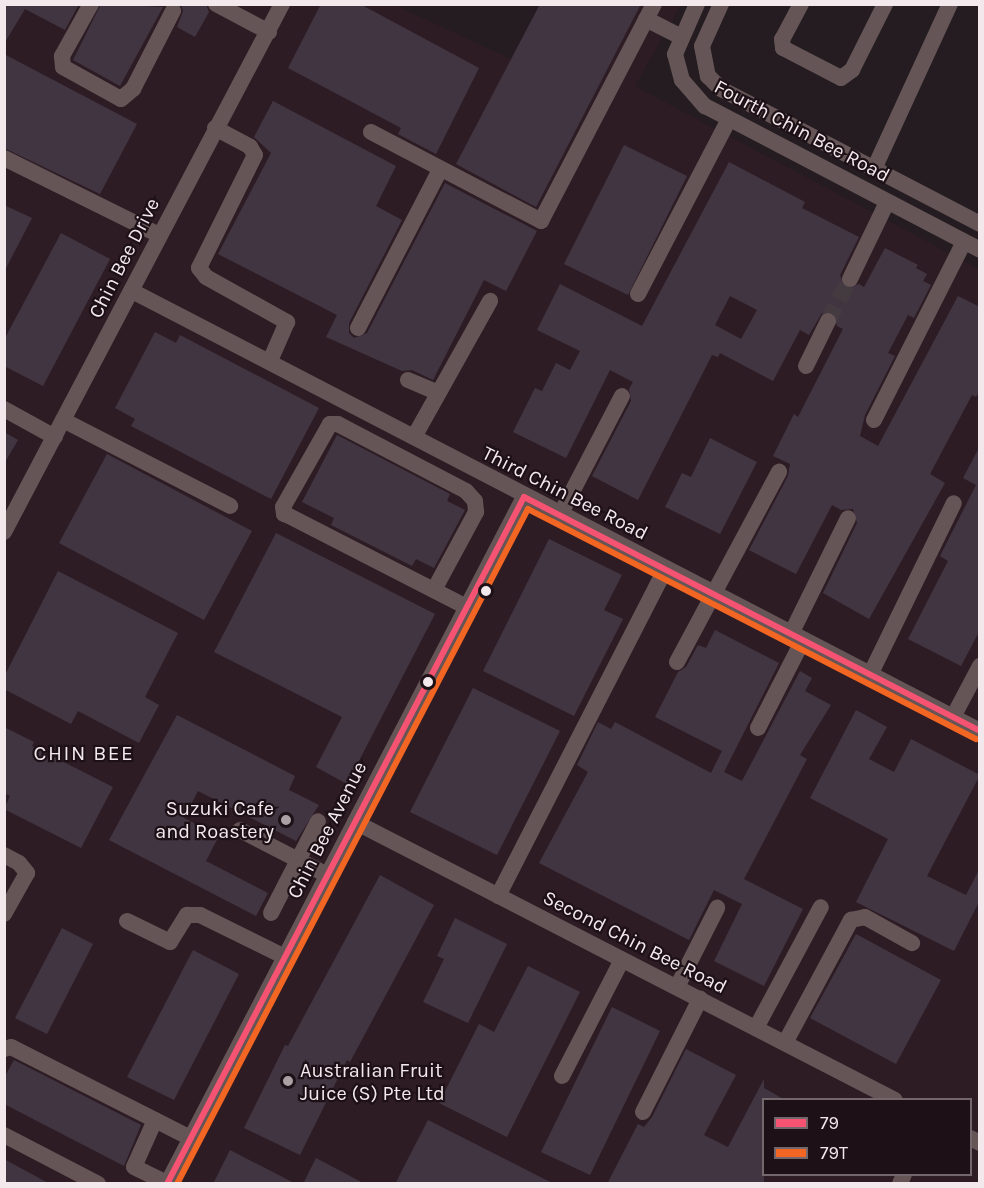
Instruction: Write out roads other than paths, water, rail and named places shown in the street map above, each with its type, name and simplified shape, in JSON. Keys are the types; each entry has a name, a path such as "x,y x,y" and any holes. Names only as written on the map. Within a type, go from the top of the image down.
{"street":[{"path":"91,4 62,56 63,66 121,99 133,89 173,11"},
{"path":"216,4 269,32"},
{"name":"Chin Bee Drive","path":"4,532 282,4"},
{"name":"Fourth Chin Bee Road","path":"697,4 680,36 675,54 682,80 705,106 980,250"},
{"name":"Fourth Chin Bee Road","path":"721,4 702,46 708,76 720,89 980,224"},
{"path":"801,4 782,39 783,48 840,78 852,70 885,4"},
{"path":"874,169 950,4"},
{"path":"370,132 541,221 650,11 680,36"},
{"path":"638,294 729,119"},
{"path":"215,128 250,147 255,155 199,268 206,277 287,322 270,361"},
{"path":"4,158 159,235"},
{"path":"358,328 440,170"},
{"path":"850,279 887,201"},
{"path":"874,420 964,242"},
{"name":"Third Chin Bee Road","path":"132,291 270,361 524,497 980,731"},
{"path":"414,437 489,301"},
{"path":"806,366 828,321"},
{"path":"408,380 438,393"},
{"path":"560,514 622,396"},
{"path":"4,409 54,437"},
{"path":"63,420 230,506"},
{"path":"434,590 476,512 475,501 466,491 338,424 330,424 284,507 284,514 467,607"},
{"path":"677,662 779,471"},
{"name":"Chin Bee Avenue","path":"167,1183 524,497"},
{"path":"870,675 954,503"},
{"path":"758,728 848,518"},
{"path":"498,896 665,569"},
{"path":"953,717 980,666"},
{"path":"271,913 318,821"},
{"name":"Second Chin Bee Road","path":"355,822 891,1098"},
{"path":"240,830 327,875"},
{"path":"4,855 20,863 27,873 4,914"},
{"path":"756,1028 821,907"},
{"path":"677,987 717,908"},
{"path":"127,921 170,942 188,915 200,915 285,957"},
{"path":"785,1043 851,920 865,917 912,943"},
{"path":"562,1076 622,960"},
{"path":"643,1112 700,999"},
{"path":"4,1049 11,1047 190,1138"},
{"path":"155,1120 134,1167 167,1183"},
{"path":"4,1135 98,1184"}],"tunnel":[{"path":"828,321 850,279"}],"place":[{"name":"Suzuki Cafe and Roastery","path":"286,820"},
{"name":"Australian Fruit Juice (S) Pte Ltd","path":"288,1081"}],"district":[{"name":"CHIN BEE","path":"84,753"}]}
